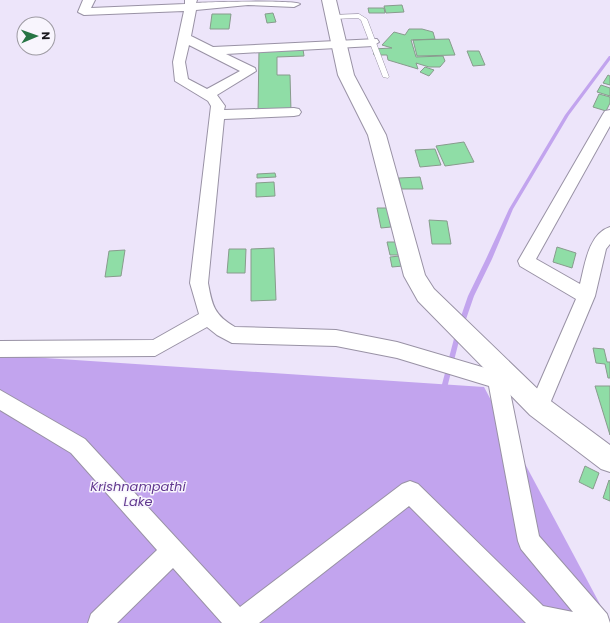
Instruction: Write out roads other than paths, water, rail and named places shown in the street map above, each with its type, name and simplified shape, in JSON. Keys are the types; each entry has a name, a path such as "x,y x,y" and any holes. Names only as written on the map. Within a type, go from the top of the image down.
{"street":[{"path":"88,0 84,12 191,4 248,2 294,4"},
{"path":"329,0 346,75 377,136 415,276 426,295 444,313 494,374 610,460"},
{"path":"191,4 179,62 182,80 213,98 218,106 199,284 205,312 218,327 232,335 336,338 397,350 494,374"},
{"path":"185,38 250,71 207,95"},
{"path":"212,51 373,42"},
{"path":"217,115 294,112"},
{"path":"586,296 526,261 610,114"},
{"path":"539,407 586,296 598,247 610,233"},
{"path":"0,349 155,348 210,318"},
{"path":"494,374 529,542 598,623"},
{"path":"0,399 78,446 239,623 410,492 537,617 570,623"},
{"path":"100,623 173,551"}],"lane":[{"path":"333,17 361,17 364,19 386,78"}],"water":[{"name":"Krishnampathi Lake","path":"0,355 484,387 610,623 0,623"}],"waterway":[{"path":"461,325 471,296 511,209 567,115 610,57"},
{"path":"443,392 458,333"}]}
